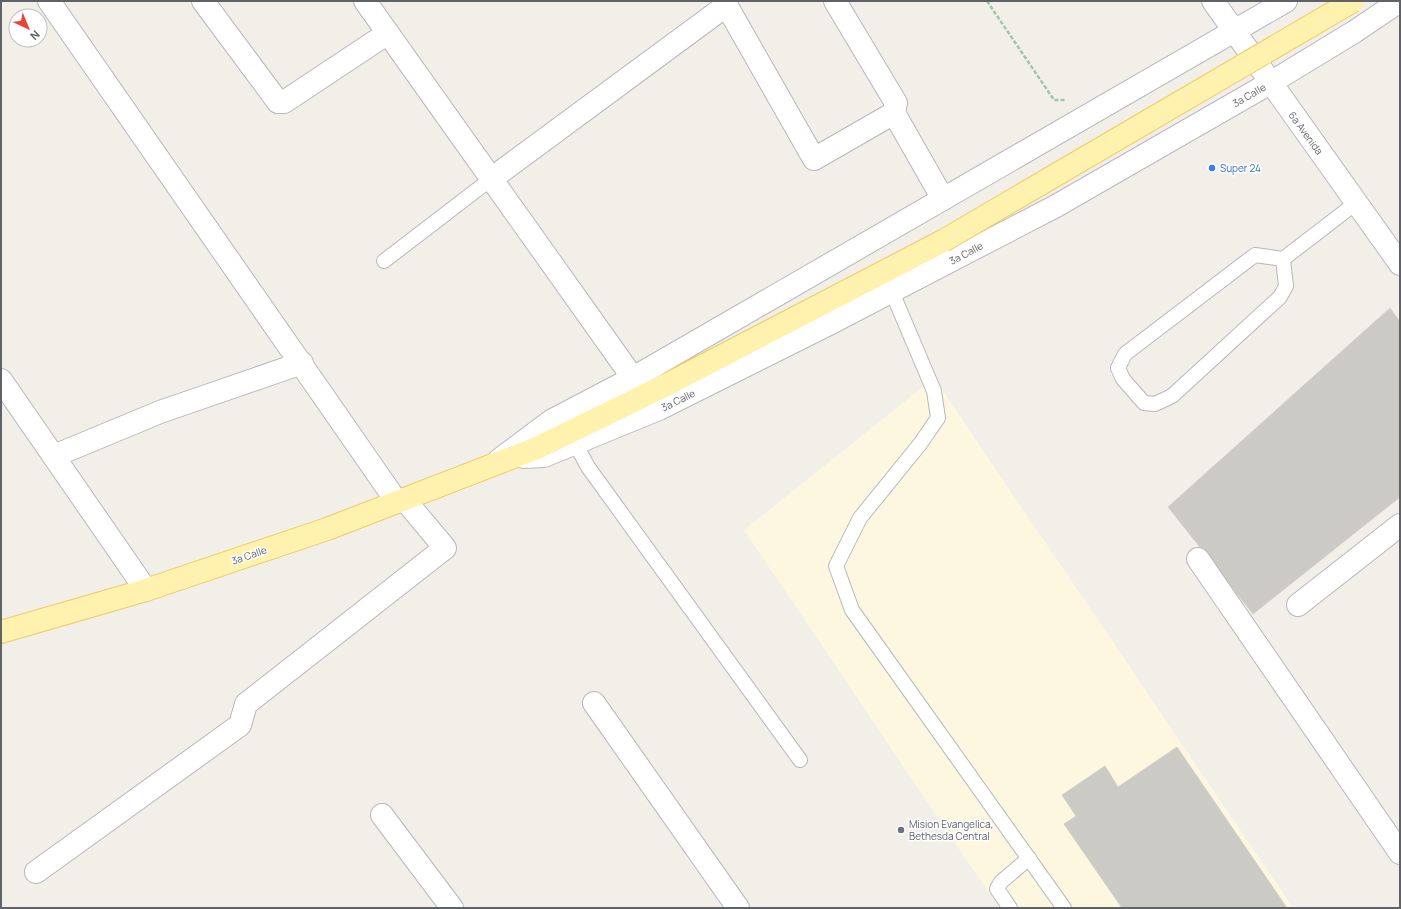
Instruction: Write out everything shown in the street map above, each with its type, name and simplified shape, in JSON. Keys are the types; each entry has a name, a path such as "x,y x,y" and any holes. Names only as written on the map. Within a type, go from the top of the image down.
{"main road":[{"name":"3a Calle","path":"1,632 146,590 327,529 537,448 670,383 943,242 1353,1"}],"street":[{"path":"36,872 240,726 246,704 445,548 401,500 302,363 49,1"},
{"path":"203,1 278,102 284,102 388,33"},
{"path":"365,1 490,179 633,378"},
{"path":"835,1 896,103 894,113 943,200"},
{"name":"6a Avenida","path":"1213,1 1400,264"},
{"name":"3a Calle","path":"502,462 551,421 633,378 1286,1"},
{"name":"3a Calle","path":"502,462 544,456 659,410 892,292 1056,206 1270,83 1354,32 1400,1"},
{"path":"490,179 725,3 814,159 894,113"},
{"path":"54,456 160,412 302,363"},
{"path":"1,380 146,590"},
{"path":"1298,605 1400,525"},
{"path":"1198,559 1400,853"},
{"path":"594,703 738,908"},
{"path":"382,815 452,908"}],"lane":[{"path":"384,261 490,179"},
{"path":"1283,259 1286,286 1280,297 1172,396 1154,404 1144,404 1123,379 1118,368 1125,354 1255,255 1283,259 1356,203"},
{"path":"892,292 934,391 938,418 920,444 860,518 836,566 852,610 1064,908"},
{"path":"575,443 588,466 800,760"},
{"path":"1010,908 997,889 1001,882 1029,858"}],"path":[{"path":"987,1 1054,100"}],"shaded area":[{"path":"934,378 1293,908 999,908 744,530"}],"building":[{"path":"1390,308 1400,322 1400,497 1253,614 1168,507"},
{"path":"1177,747 1287,908 1122,908 1064,824 1076,816 1062,795 1105,766 1118,787"}],"place":[{"name":"Super 24","path":"1212,168"},
{"name":"Mision Evangelica, Bethesda Central","path":"901,830"}]}
